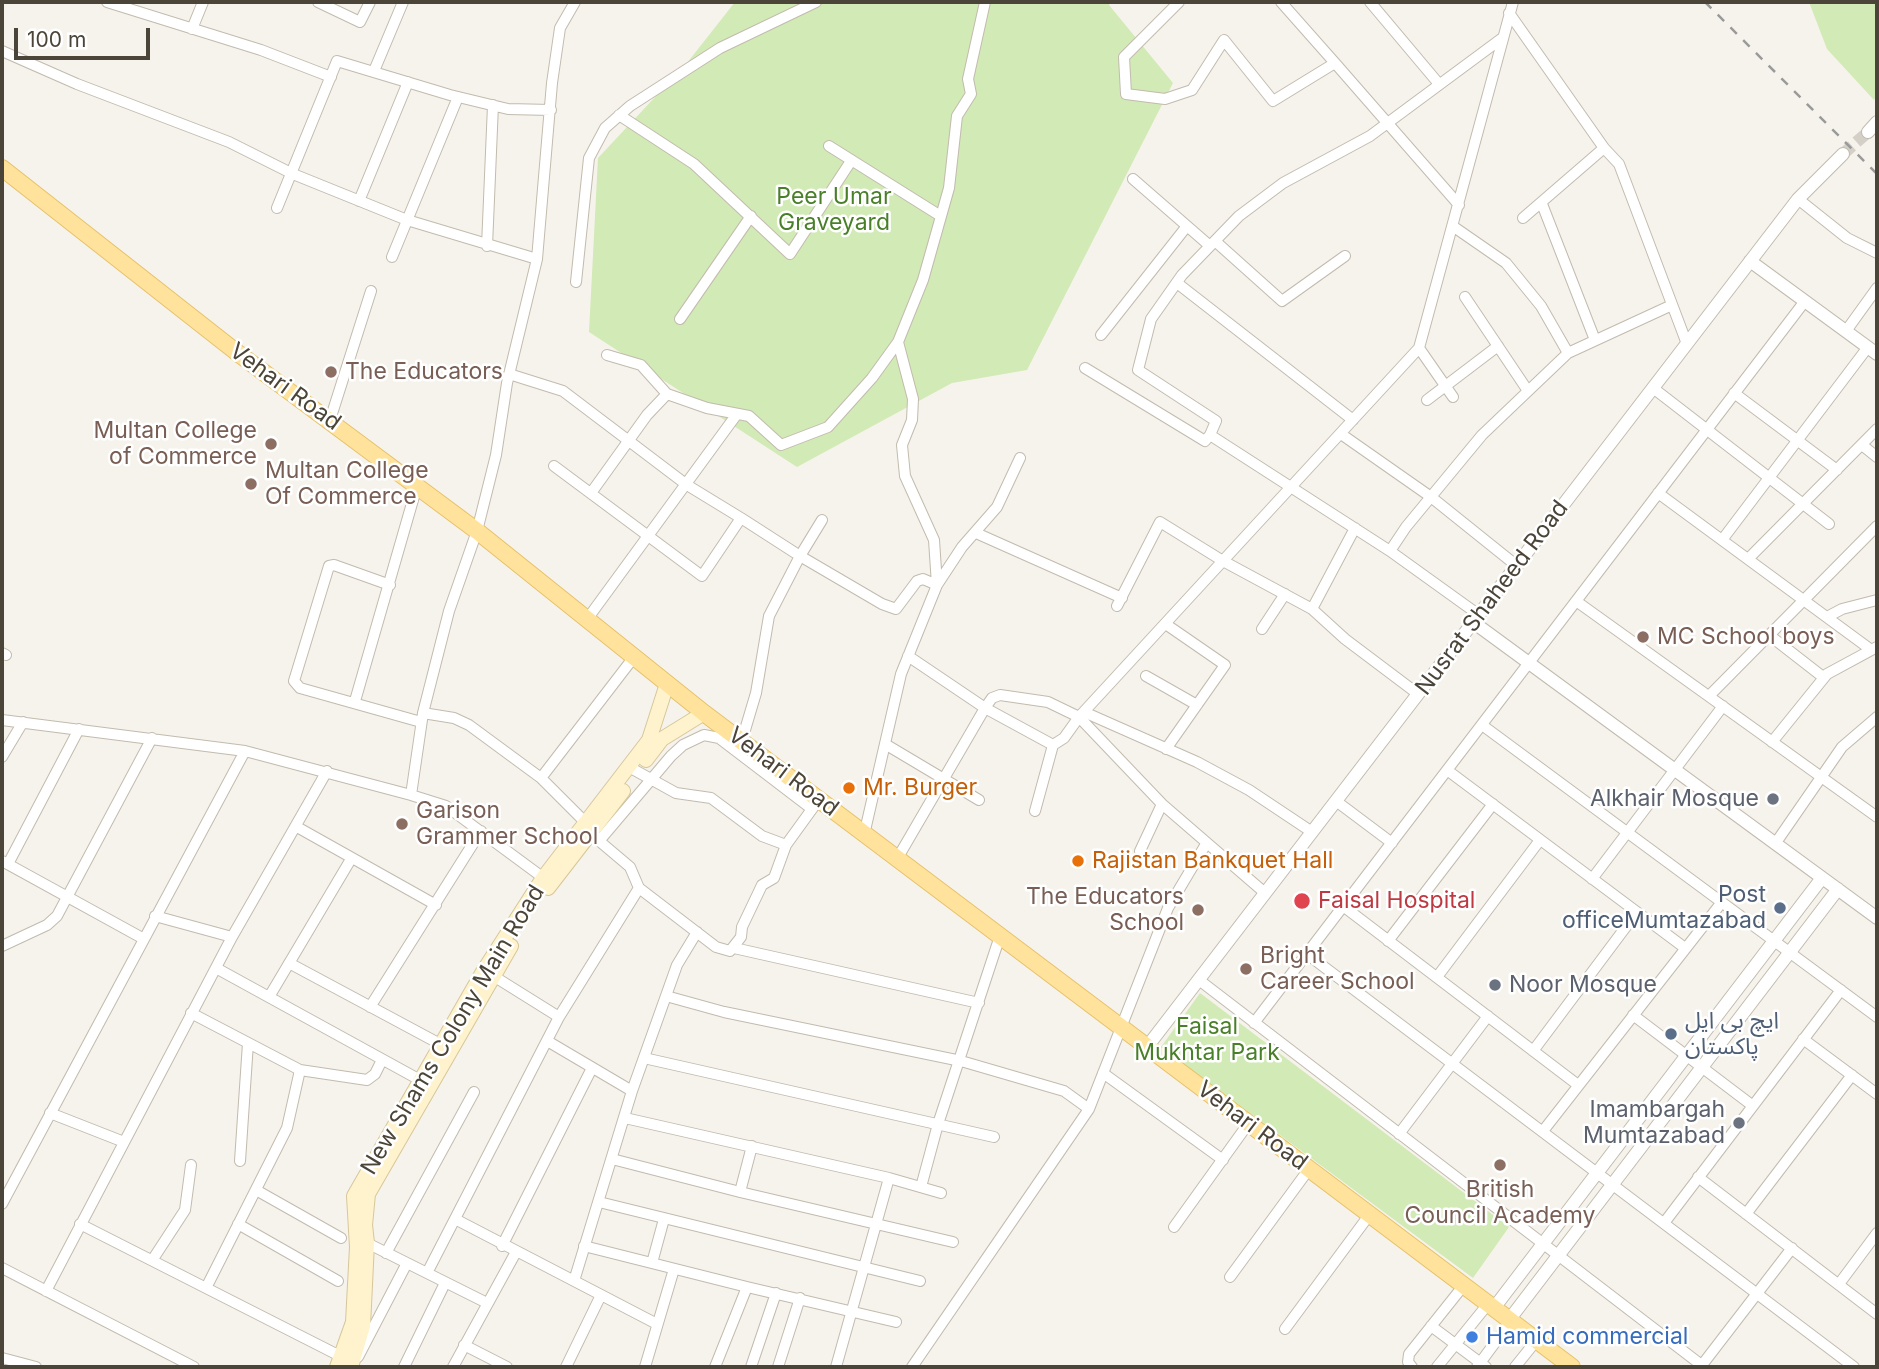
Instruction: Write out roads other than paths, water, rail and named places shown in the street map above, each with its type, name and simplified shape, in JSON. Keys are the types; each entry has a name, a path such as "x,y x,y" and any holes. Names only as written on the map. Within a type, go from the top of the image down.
{"main road":[{"name":"Vehari Road","path":"2,168 235,351 477,531 667,684 742,740 816,804 897,859 1572,1367"},
{"name":"New Shams Colony Main Road","path":"345,1365 353,1321 357,1247 354,1196 440,1044 547,881 590,832 633,769 649,740 667,684"},
{"name":"New Shams Colony Main Road","path":"633,769 662,739 704,713"},
{"name":"New Shams Colony Main Road","path":"345,1365 363,1326 367,1243 365,1225 369,1195 488,973"}],"street":[{"path":"107,2 261,50 331,77"},
{"path":"192,29 203,2"},
{"path":"323,3 360,22 370,2"},
{"path":"374,71 403,2"},
{"path":"411,795 422,718 449,611 477,531 496,455 509,374 537,259 560,28 575,2"},
{"path":"576,282 589,158 605,128 619,115 720,48 816,2"},
{"path":"607,355 641,365 667,394 707,408 750,416 781,444 828,427 872,378 898,342 923,280 939,215 949,188 957,116 971,94 968,79 985,2"},
{"path":"1179,2 1124,57 1126,94 1165,99 1192,90 1224,40 1273,101 1335,63"},
{"path":"1281,2 1390,122 1459,205"},
{"path":"1370,2 1439,84"},
{"path":"1035,811 1054,745 1064,738 1081,715 1167,625 1419,348 1483,122 1501,39 1513,2"},
{"path":"1509,13 1604,148 1619,164 1687,344"},
{"path":"1085,368 1205,441 1216,421 1138,370 1151,319 1177,283 1240,216 1283,183 1339,155 1390,122 1501,39"},
{"path":"2,51 77,84 229,142 293,173 407,220 537,259"},
{"path":"277,208 337,61 458,97 509,109 551,110"},
{"path":"359,201 408,82"},
{"path":"392,257 458,97"},
{"path":"487,246 493,105"},
{"path":"619,115 694,164 790,254 851,161"},
{"path":"830,146 939,215"},
{"path":"1523,218 1604,148"},
{"name":"Nusrat Shaheed Road","path":"1147,1047 1798,199 1843,154"},
{"path":"1133,179 1187,226 1212,243 1282,301 1345,256"},
{"path":"1798,199 1854,244 1877,253"},
{"path":"1542,204 1595,340"},
{"path":"680,319 751,216"},
{"path":"1101,335 1187,226"},
{"path":"1454,227 1506,263 1541,306 1568,352"},
{"path":"1722,540 1797,440 1873,350 1750,261"},
{"path":"1177,283 1353,420"},
{"path":"1846,331 1877,288"},
{"path":"330,420 372,291"},
{"path":"1465,297 1528,391"},
{"path":"1255,1023 1805,301"},
{"path":"1390,551 1482,435 1568,352 1672,305"},
{"path":"898,342 913,398 912,420 902,445 905,476 934,540 937,585"},
{"path":"1427,400 1498,346"},
{"path":"1419,348 1453,397"},
{"path":"509,374 564,391 687,485 890,609 901,606 917,581 923,579 937,585"},
{"path":"1653,388 1829,524"},
{"path":"1734,393 1837,470"},
{"path":"591,494 628,441 667,394"},
{"path":"588,618 650,537 737,414"},
{"path":"1748,559 1877,429"},
{"path":"1210,435 1390,551 1529,663 1877,918"},
{"path":"1341,435 1431,497 1517,566"},
{"path":"1862,445 1877,457"},
{"path":"864,835 908,656 937,585 962,547 997,507 1020,458"},
{"path":"554,466 702,576 741,519"},
{"path":"355,701 417,486"},
{"path":"1658,493 1873,648 1823,677 1772,741"},
{"path":"742,740 756,693 769,616 800,555 822,520"},
{"path":"976,533 1119,602 1160,522 1223,561 1312,609 1345,639 1418,694"},
{"path":"1709,696 1877,526"},
{"path":"1312,609 1355,527"},
{"path":"390,585 334,565 326,571 294,681 300,688 422,718 454,718 469,725 541,778 590,832 630,867 639,888 716,947 730,951 734,948 762,885 774,878 786,845 816,804 711,735 683,745 652,780 590,832"},
{"path":"1262,629 1285,594"},
{"path":"1827,617 1842,609 1877,600"},
{"path":"1576,601 1877,817"},
{"path":"1166,749 1225,665 1167,625"},
{"path":"1769,635 1823,677"},
{"path":"908,656 985,708 1054,745"},
{"path":"541,778 634,657"},
{"path":"1146,676 1197,705"},
{"path":"897,859 985,708 992,698 1000,695 1048,702 1197,762 1249,790 1312,832"},
{"path":"1592,879 1723,706"},
{"path":"1081,715 1161,804 1265,893"},
{"path":"1775,844 1821,776 1857,731 1877,717"},
{"path":"2,720 244,751 411,795 446,806 547,881"},
{"path":"2,757 23,722"},
{"path":"1482,725 1877,1017"},
{"path":"79,729 5,862 144,939"},
{"path":"2,946 47,925 57,916 152,738"},
{"path":"885,744 979,800"},
{"path":"2,1205 244,751"},
{"path":"633,769 676,793 711,798 762,836 786,845"},
{"path":"1447,770 1685,948"},
{"path":"46,1291 232,937 327,771"},
{"path":"1336,801 1392,843"},
{"path":"1140,851 1161,804"},
{"path":"1388,941 1493,804"},
{"path":"297,827 436,905"},
{"path":"370,1007 481,831"},
{"path":"1437,978 1540,840"},
{"path":"912,1367 1089,1109 1123,1030 1168,908 1206,844"},
{"path":"269,997 351,859"},
{"path":"1437,1367 1543,1244 1822,878"},
{"path":"427,1273 549,1042 559,1017 639,888"},
{"path":"1431,1326 1481,1366 1558,1256 1838,889"},
{"path":"1543,1131 1722,902"},
{"path":"1343,906 1578,1085"},
{"path":"1533,1051 1637,912"},
{"path":"155,916 232,937"},
{"path":"574,1281 632,1091 677,965 697,932"},
{"path":"921,1187 938,1124 961,1061 1000,936"},
{"path":"734,948 979,1003"},
{"path":"1307,954 1854,1367"},
{"path":"289,963 440,1044"},
{"path":"216,968 420,1080"},
{"path":"488,973 559,1017"},
{"path":"1199,980 1703,1366 1791,1248"},
{"path":"1664,1223 1841,990"},
{"path":"666,996 723,1012 961,1061 1064,1091 1089,1109"},
{"path":"191,1013 300,1070 367,1080 376,1074 383,1060"},
{"path":"1633,1015 1752,1106"},
{"path":"1399,1134 1488,1016"},
{"path":"1803,1039 1877,1094"},
{"path":"549,1042 632,1091"},
{"path":"240,1161 248,1043"},
{"path":"644,1058 995,1137"},
{"path":"502,1245 592,1068"},
{"path":"206,1288 287,1128 300,1070"},
{"path":"1103,1073 1223,1160"},
{"path":"1746,1214 1852,1075"},
{"path":"386,1253 474,1092"},
{"path":"50,1113 124,1142"},
{"path":"625,1118 890,1178 941,1193"},
{"path":"1174,1227 1248,1125"},
{"path":"740,1192 752,1146"},
{"path":"612,1159 740,1192 953,1241"},
{"path":"153,1259 185,1210 191,1165"},
{"path":"1230,1277 1309,1169"},
{"path":"1698,1177 1877,1314"},
{"path":"836,1367 890,1178"},
{"path":"256,1190 341,1238"},
{"path":"599,1202 920,1281"},
{"path":"1285,1329 1370,1214"},
{"path":"455,1219 657,1324"},
{"path":"652,1263 664,1219"},
{"path":"80,1224 153,1259 345,1365 407,1263"},
{"path":"238,1224 338,1281"},
{"path":"1839,1284 1877,1233"},
{"path":"367,1243 487,1303"},
{"path":"584,1246 896,1322"},
{"path":"453,1367 516,1252"},
{"path":"2,1268 194,1367"},
{"path":"645,1367 674,1269"},
{"path":"404,1367 445,1283"},
{"path":"1412,1367 1407,1358 1409,1354 1464,1286"},
{"path":"715,1367 747,1287"},
{"path":"751,1367 776,1293"},
{"path":"566,1367 601,1295"},
{"path":"778,1367 800,1298"},
{"path":"1515,1367 1536,1340"},
{"path":"464,1345 507,1367"},
{"path":"2,1358 36,1367"}],"tunnel":[{"path":"1843,154 1868,132"}],"railway":[{"path":"1705,2 1877,174"}],"place":[{"name":"The Educators","path":"331,372"},
{"name":"Multan College of Commerce","path":"271,444"},
{"name":"Multan College Of Commerce","path":"251,484"},
{"name":"MC School boys","path":"1643,637"},
{"name":"Mr. Burger","path":"849,788"},
{"name":"Alkhair Mosque","path":"1773,799"},
{"name":"Garison Grammer School","path":"402,824"},
{"name":"Rajistan Bankquet Hall","path":"1078,861"},
{"name":"Faisal Hospital","path":"1302,901"},
{"name":"Post officeMumtazabad","path":"1780,908"},
{"name":"The Educators School","path":"1198,910"},
{"name":"Bright Career School","path":"1246,969"},
{"name":"Noor Mosque","path":"1495,985"},
{"name":"ایچ بی ایل پاکستان","path":"1671,1034"},
{"name":"Imambargah Mumtazabad","path":"1739,1123"},
{"name":"British Council Academy","path":"1500,1165"},
{"name":"Hamid commercial","path":"1472,1337"}],"park label":[{"name":"Peer Umar Graveyard","path":"834,210"},
{"name":"Faisal Mukhtar Park","path":"1207,1040"}]}
